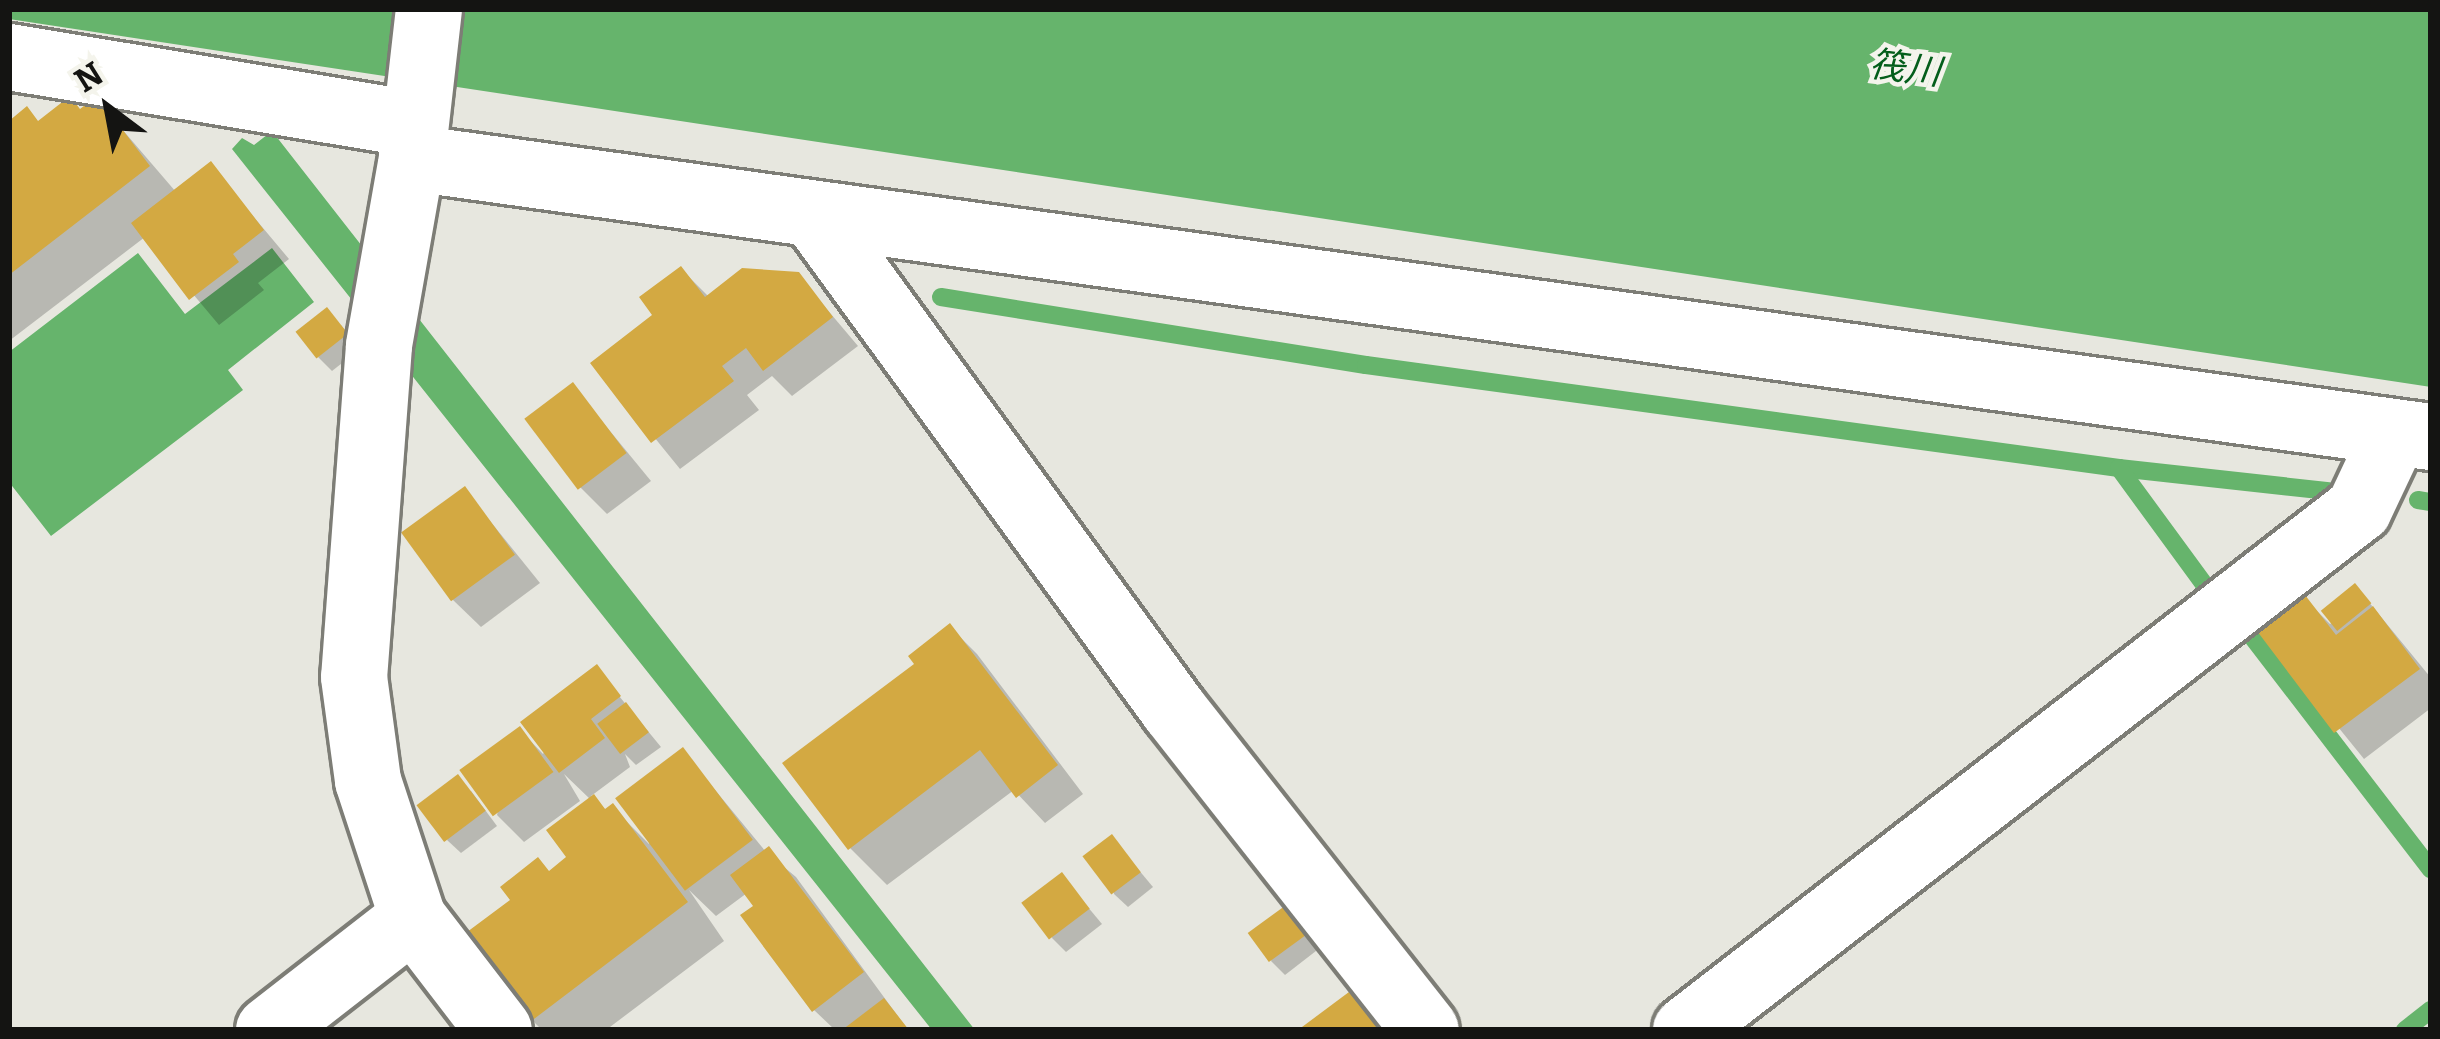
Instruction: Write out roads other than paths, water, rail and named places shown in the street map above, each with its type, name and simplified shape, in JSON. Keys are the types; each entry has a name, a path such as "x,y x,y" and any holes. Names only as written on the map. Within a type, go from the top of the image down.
{"street":[{"path":"429,9 379,346 355,677 368,781 412,918 500,1030"},
{"path":"9,57 414,126 816,218 942,228 2413,435 2359,509 1686,1030"},
{"path":"816,218 1174,710 1426,1030"},
{"path":"269,1030 412,918"}],"water":[{"name":"筏川","path":"9,9 2431,9 2431,387 9,19"},
{"path":"272,131 975,1030 932,1030 232,149 242,138 254,145"},
{"path":"272,248 314,302 228,370 243,390 51,536 9,482 9,352 138,253 185,314"}],"waterway":[{"path":"941,297 1366,365 2119,468 2329,491"},
{"path":"2119,468 2209,591"},
{"path":"2418,500 2431,502"},
{"path":"2247,630 2431,870"},
{"path":"2405,1030 2431,1010"}]}
